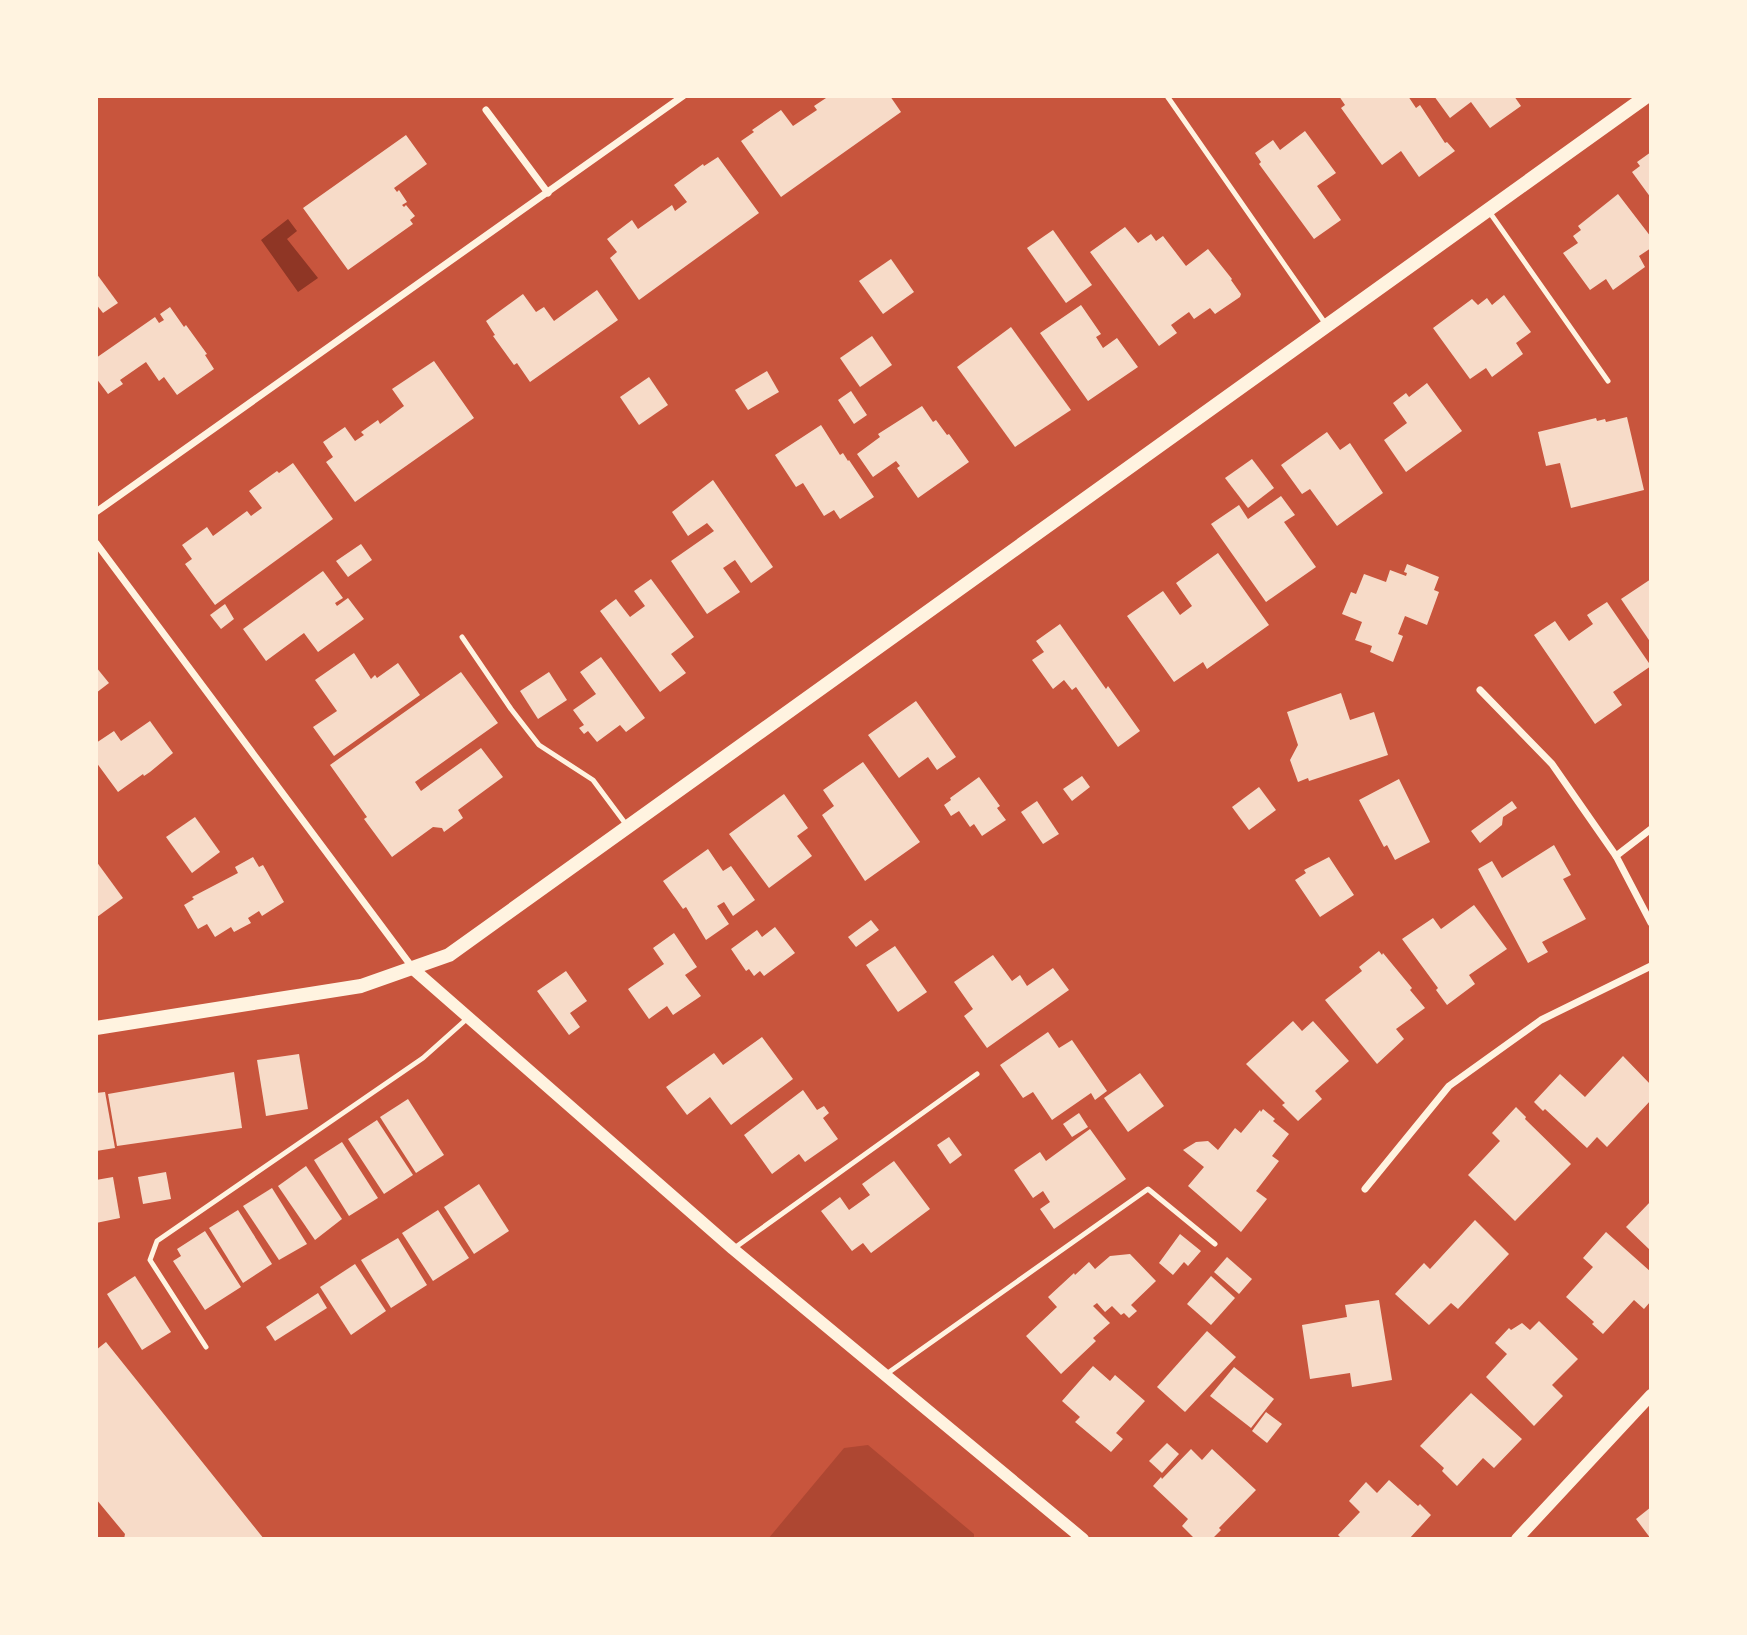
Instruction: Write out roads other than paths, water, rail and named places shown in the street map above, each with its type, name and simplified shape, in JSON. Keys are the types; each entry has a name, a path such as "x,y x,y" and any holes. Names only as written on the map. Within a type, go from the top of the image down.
{"main road":[{"path":"96,1028 360,986 449,955 1647,96"}],"street":[{"path":"96,512 683,96"},
{"path":"486,110 548,193"},
{"path":"96,543 412,968 733,1249 1083,1539"},
{"path":"1480,690 1552,764 1616,856 1651,923"},
{"path":"1616,856 1651,828"},
{"path":"1365,1189 1450,1086 1541,1020 1651,966"},
{"path":"1517,1539 1651,1395"}],"lane":[{"path":"1167,96 1327,326"},
{"path":"1488,210 1608,382"},
{"path":"462,637 539,745 593,780 628,827"},
{"path":"206,1347 150,1260 157,1241 423,1058 469,1017"},
{"path":"733,1249 977,1074"},
{"path":"885,1375 1149,1189 1215,1244"}]}
